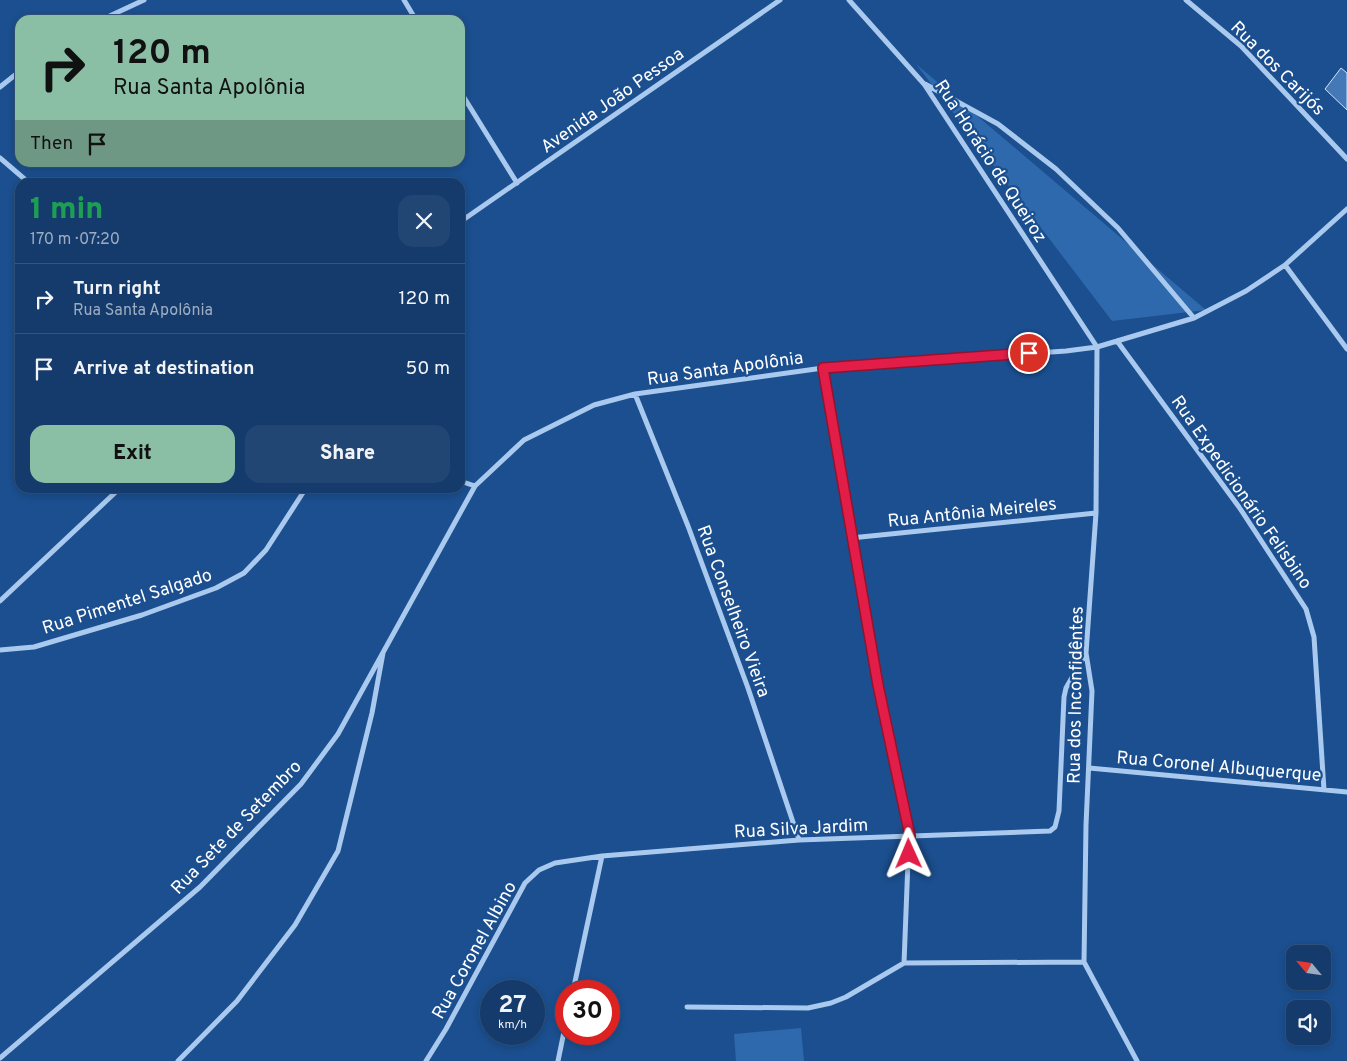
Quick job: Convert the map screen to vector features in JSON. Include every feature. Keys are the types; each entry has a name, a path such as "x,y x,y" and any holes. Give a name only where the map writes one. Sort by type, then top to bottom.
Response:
{"street":[{"path":"112,15 144,0"},
{"path":"404,0 413,15"},
{"name":"Avenida João Pessoa","path":"465,218 780,0"},
{"name":"Rua Horácio de Queiroz","path":"849,0 924,84 1097,347"},
{"name":"Rua dos Carijós","path":"1186,0 1241,46 1347,159"},
{"path":"0,86 15,74"},
{"path":"924,84 998,124 1056,169 1118,228 1194,318"},
{"path":"465,99 517,182"},
{"path":"0,158 23,178"},
{"name":"Rua Santa Apolônia","path":"475,486 524,440 594,405 635,394 823,368 1097,347 1194,318 1246,291 1286,264 1347,209"},
{"path":"1286,264 1347,349"},
{"name":"Rua Expedicionário Felisbino","path":"1117,341 1240,507 1306,609 1314,637 1324,790"},
{"name":"Rua dos Inconfidêntes","path":"1097,347 1096,513 1086,652 1092,691 1086,825 1084,962 1137,1061"},
{"path":"823,368 878,685 910,836 904,963"},
{"name":"Rua Conselheiro Vieira","path":"635,394 688,526 748,688 799,840"},
{"path":"465,482 475,486"},
{"name":"Rua Sete de Setembro","path":"0,1058 200,887 301,784 338,734 475,486"},
{"path":"0,601 115,493"},
{"name":"Rua Pimentel Salgado","path":"0,650 34,647 142,615 216,588 244,573 266,550 303,493"},
{"name":"Rua Antônia Meireles","path":"851,538 1096,513"},
{"path":"178,1061 237,1001 295,925 338,851 372,714 384,648"},
{"name":"Rua Silva Jardim","path":"555,863 602,856 799,840 1050,831 1055,827 1059,811 1064,697 1066,688 1086,652"},
{"name":"Rua Coronel Albuquerque","path":"1089,768 1347,792"},
{"path":"575,980 602,856"},
{"name":"Rua Coronel Albino","path":"426,1061 446,1030 525,883 539,870 555,863"},
{"path":"687,1008 808,1008 831,1003 846,997 904,963 1084,962"},
{"path":"558,1061 561,1045"}],"shaded area":[{"path":"916,64 1206,310 1112,321"},
{"path":"801,1028 804,1061 736,1061 734,1034"}],"building":[{"path":"1341,68 1347,73 1347,110 1325,89"}],"route":[{"path":"909,854 910,836 878,685 823,368 1029,353"}]}
